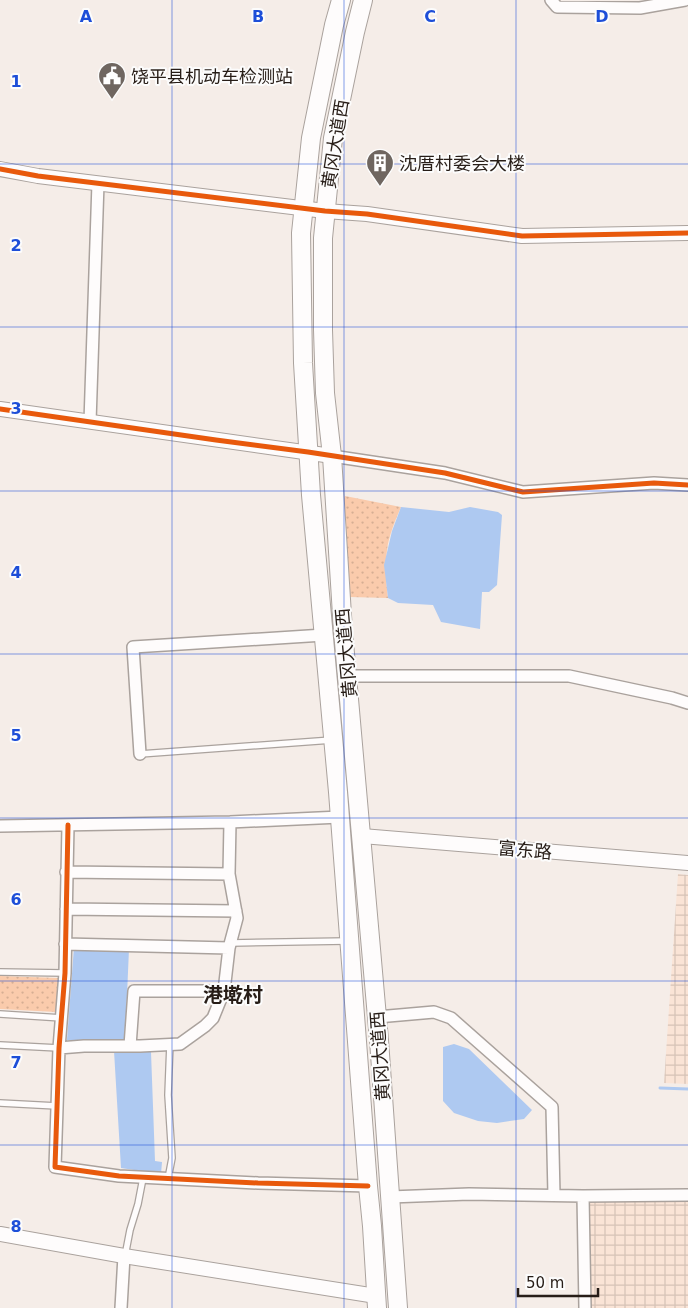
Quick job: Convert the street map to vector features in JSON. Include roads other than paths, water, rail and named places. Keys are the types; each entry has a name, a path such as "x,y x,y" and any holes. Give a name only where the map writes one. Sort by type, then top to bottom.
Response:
{"main road":[{"name":"黄冈大道西","path":"341,0 334,25 311,138 301,234 303,363 311,495 340,817 372,1226 376,1302"},
{"name":"黄冈大道西","path":"363,0 333,138 322,238 323,330 325,393 332,456 347,676 377,1017 398,1308"}],"street":[{"path":"551,0 558,7 640,8 686,0"},
{"path":"0,169 38,176 367,214 522,236 688,234"},
{"path":"90,422 98,183"},
{"path":"0,409 445,473 524,492 654,483 688,485"},
{"path":"140,754 133,647 324,635"},
{"path":"347,676 569,676 688,703"},
{"path":"0,826 230,822 340,817"},
{"path":"59,1048 180,1044 213,1018 224,991 230,945 237,918 229,874 230,822"},
{"path":"68,825 65,973 59,1048 55,1167 143,1178 368,1186"},
{"name":"富东路","path":"362,836 688,863"},
{"path":"66,872 229,874"},
{"path":"66,909 236,911"},
{"path":"65,944 230,945"},
{"path":"130,1046 134,991 224,991"},
{"path":"377,1017 434,1012 452,1018 552,1108 554,1195"},
{"path":"390,1197 469,1194 688,1195"},
{"path":"583,1196 585,1308"},
{"path":"0,1234 376,1302"},
{"path":"121,1308 124,1256"}],"lane":[{"path":"140,754 333,740"},
{"path":"230,945 349,941"},
{"path":"0,972 65,973"},
{"path":"0,1014 62,1018"},
{"path":"168,1179 172,1158 168,1095 170,1044"},
{"path":"0,1045 59,1048"},
{"path":"0,1103 57,1106"},
{"path":"124,1256 143,1178"}],"water":[{"path":"401,507 449,512 470,507 498,512 502,515 497,585 489,592 482,592 480,629 441,622 433,605 398,603 388,598 384,565 392,531"},
{"path":"74,947 129,949 125,1041 67,1040"},
{"path":"454,1044 469,1049 532,1110 524,1119 497,1123 478,1121 454,1113 443,1101 443,1047"},
{"path":"114,1051 151,1052 155,1161 162,1162 161,1174 121,1168"}],"waterway":[{"path":"660,1088 688,1089"}],"place":[{"name":"饶平县机动车检测站","path":"112,100"},
{"name":"沈厝村委会大楼","path":"380,187"}],"district":[{"name":"港墘村","path":"233,995"}]}
